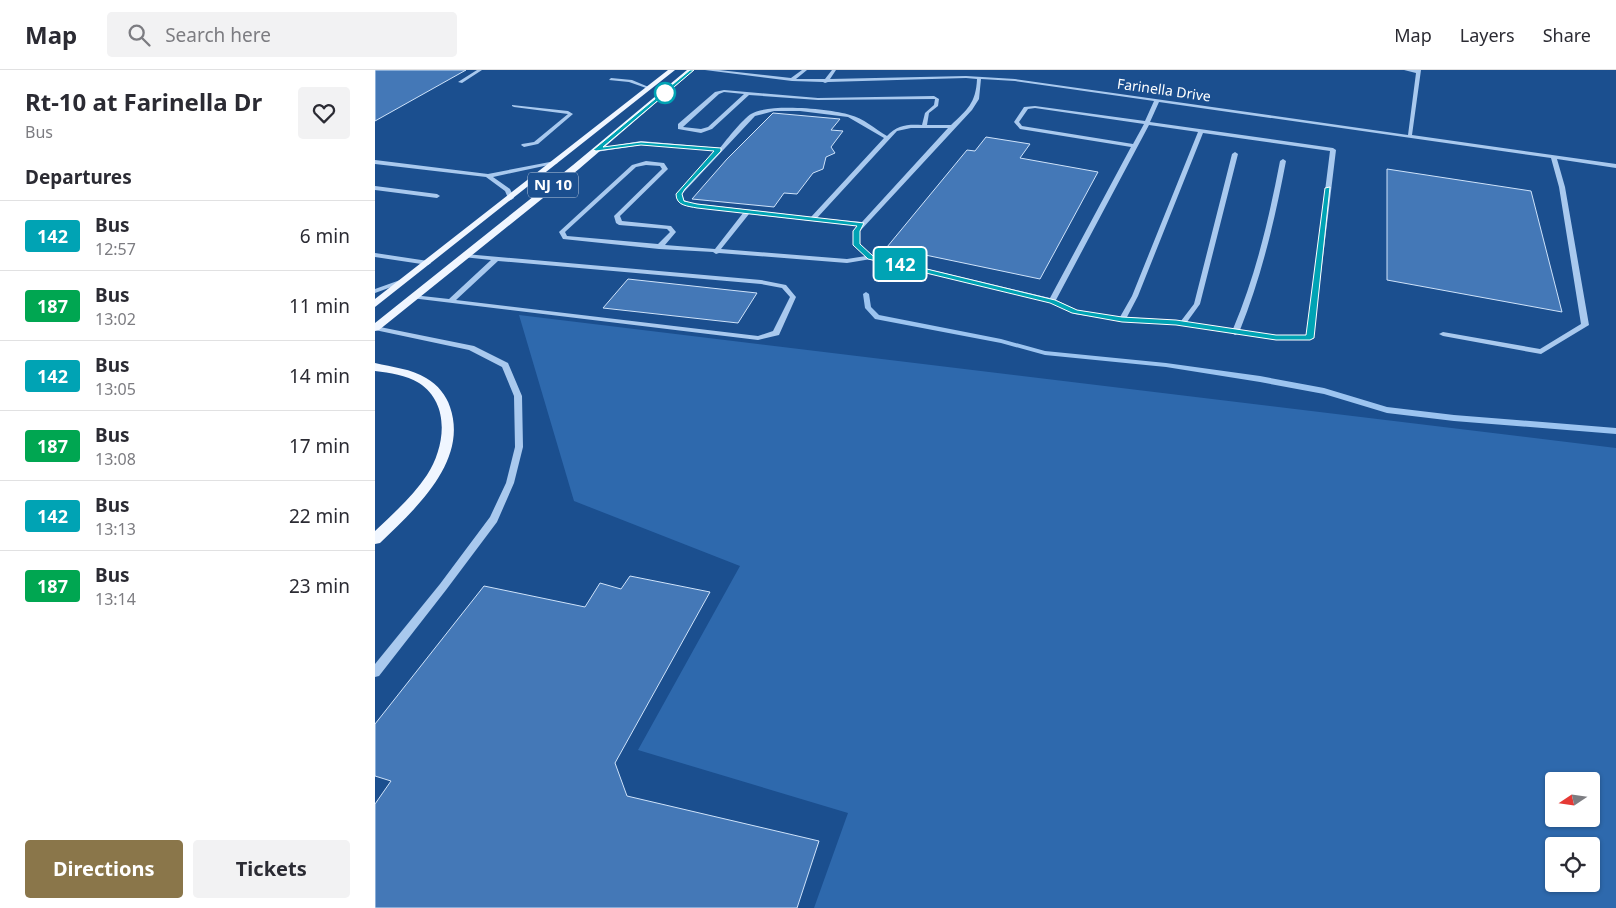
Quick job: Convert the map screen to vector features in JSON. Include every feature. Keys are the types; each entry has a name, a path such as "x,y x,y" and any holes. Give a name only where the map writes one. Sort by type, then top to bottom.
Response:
{"main road":[{"name":"NJ 10","path":"375,304 672,70"},
{"name":"NJ 10","path":"375,328 596,150 691,70"},
{"path":"375,367 405,373 424,382 440,396 447,412 449,432 443,455 431,478 411,504 375,539"}],"street":[{"path":"459,82 480,70"},
{"name":"Farinella Drive","path":"707,70 825,82 979,77 1015,80 1410,135 1616,166"},
{"path":"792,80 805,70"},
{"path":"825,82 834,70"},
{"path":"1406,70 1419,71 1410,135"},
{"path":"925,71 929,78"},
{"path":"871,257 856,245 857,231 861,224 952,127 969,112 977,100 979,77"},
{"path":"611,79 630,81 649,88"},
{"path":"748,93 710,128 701,131 680,128 680,124 717,93 724,91 812,98 935,97 937,99 936,105 927,113 924,126"},
{"path":"1053,301 1147,124 1157,100"},
{"path":"514,106 568,112 571,114 536,143 525,145"},
{"path":"659,247 673,232 669,227 619,223 617,216 665,169 662,164 646,163 633,166 561,232 565,238 659,247 716,252 836,260 871,257 1053,301 1075,312 1122,319 1182,324 1276,338 1310,338 1333,150 1035,107 1026,108 1016,122 1020,127 1134,146"},
{"path":"596,150 641,143 719,149 753,114 769,110 849,116 887,138"},
{"path":"812,219 887,138 899,128 924,126 952,127"},
{"path":"1122,319 1135,296 1201,132"},
{"path":"1182,324 1197,304 1235,154"},
{"path":"1443,334 1541,352 1585,325 1562,187 1553,156"},
{"path":"1235,333 1246,307 1270,223 1283,161"},
{"path":"375,162 488,176 556,163"},
{"path":"488,176 508,190 511,198"},
{"path":"375,188 437,196"},
{"path":"716,252 747,212 861,224"},
{"path":"375,255 428,263"},
{"path":"413,297 757,338 776,333 793,297 784,286 761,282 465,256"},
{"path":"451,302 497,258"},
{"path":"375,291 406,280"}],"lane":[{"path":"719,149 683,188 679,198 682,202 690,205 747,212"},
{"path":"375,328 471,348 505,365 518,396 519,447 510,484 494,519 375,672"}],"shaded area":[{"path":"519,315 1616,448 1616,908 814,908 848,813 638,750 740,566 574,501"}],"building":[{"path":"375,70 466,70 375,121"},
{"path":"773,113 840,119 831,130 843,131 831,147 835,153 826,157 823,169 813,173 797,194 784,193 774,207 692,199 727,159"},
{"path":"986,137 1030,144 1020,158 1098,172 1040,279 887,247 967,150 975,151"},
{"path":"1387,169 1531,191 1562,312 1387,280"},
{"path":"628,279 757,293 738,323 603,308"},
{"path":"630,576 710,592 615,763 627,796 819,841 797,908 375,908 375,804 391,781 375,776 375,724 484,586 585,607 600,583 621,589"}],"waterway":[{"path":"866,294 868,308 877,317 1001,341 1045,353 1166,365 1260,379 1324,391 1387,410 1454,418 1616,431"}],"bus line":[{"name":"142","path":"691,70 596,150 641,143 719,149 683,188 679,194 682,202 697,206 861,224 855,238 856,245 871,257 1053,301 1075,312 1122,319 1176,322 1235,333 1276,338 1310,338 1328,188"}]}
